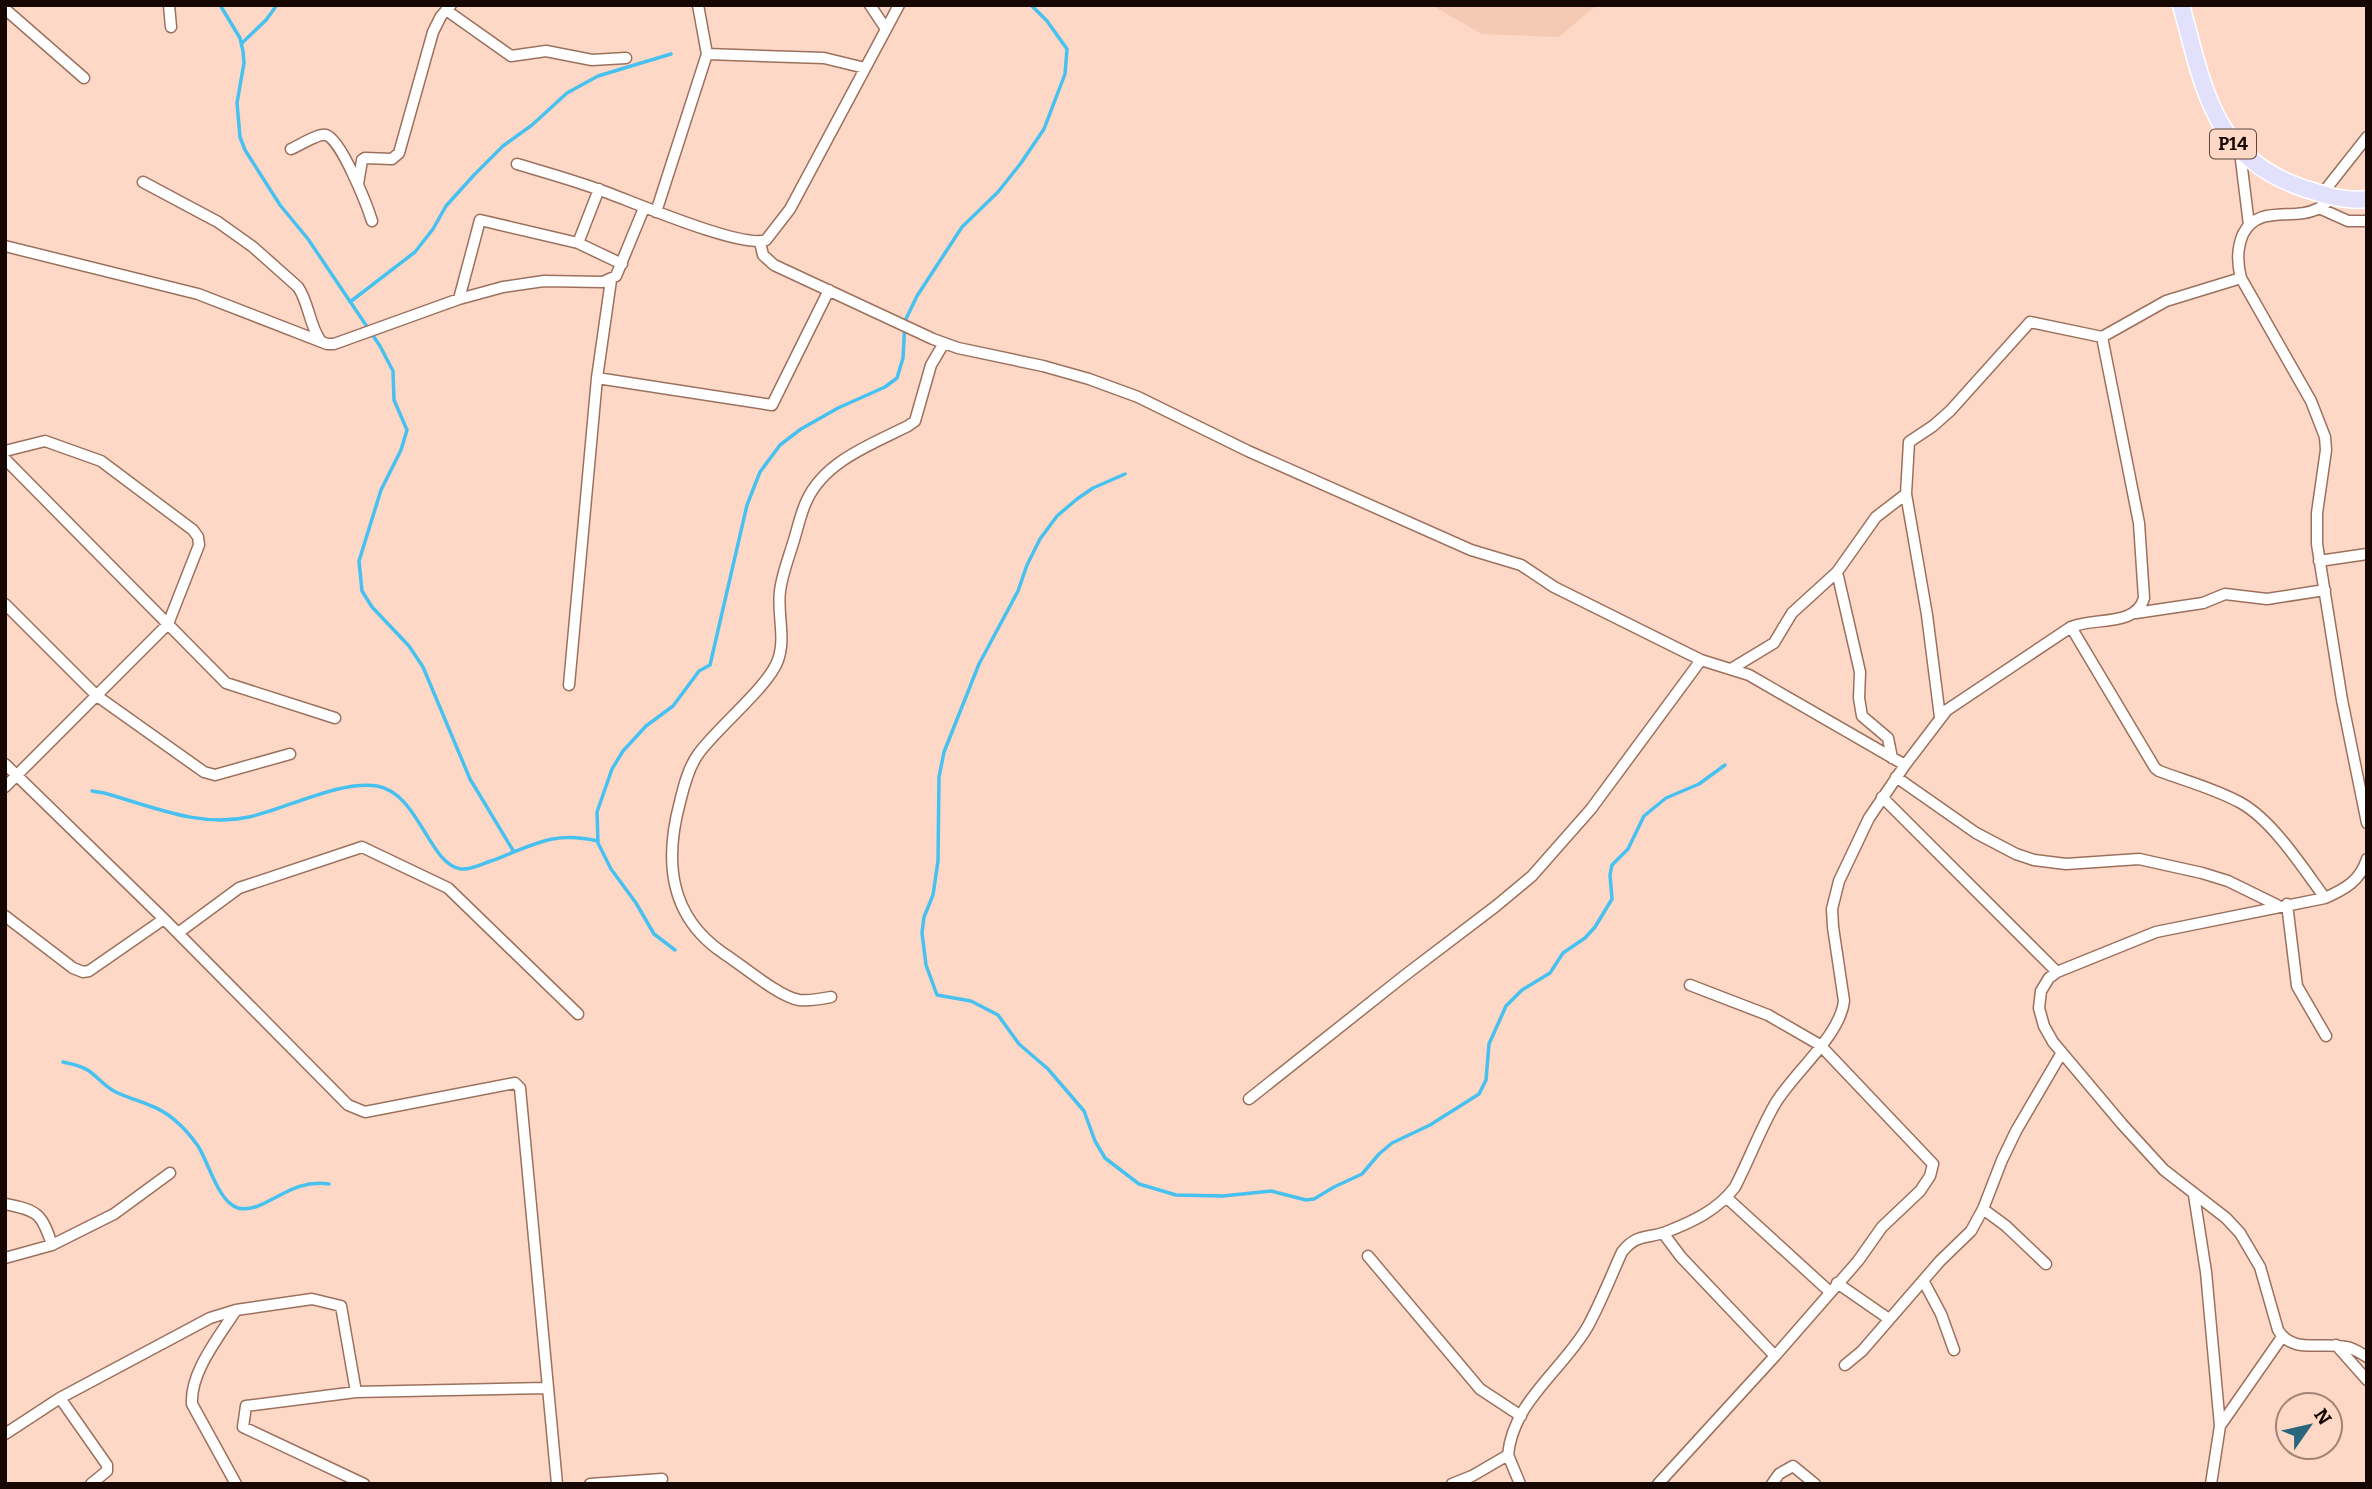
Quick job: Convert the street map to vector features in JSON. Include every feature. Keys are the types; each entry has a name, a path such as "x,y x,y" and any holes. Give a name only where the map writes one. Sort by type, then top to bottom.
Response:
{"main road":[{"name":"P14","path":"2181,5 2211,108 2240,152 2275,176 2324,200 2367,199"}],"street":[{"path":"169,5 171,27"},
{"path":"656,212 707,54 698,5"},
{"path":"870,5 886,29"},
{"path":"517,164 600,189 644,208 720,233 760,242 771,235 790,209 899,5"},
{"path":"358,184 362,160 392,159 399,153 433,32 448,8 511,56 557,51 592,60 626,58"},
{"path":"5,9 84,78"},
{"path":"707,54 824,58 865,68"},
{"path":"290,149 321,135 329,136 358,184 372,221"},
{"path":"2367,137 2324,200 2309,212 2269,215 2257,219 2242,236 2238,251 2241,278 2311,401 2325,438 2326,457 2317,513 2319,561 2342,700 2367,822"},
{"path":"2240,152 2249,225"},
{"path":"143,182 218,222 253,247 298,287 303,293 315,333 320,340"},
{"path":"578,243 600,189"},
{"path":"2324,200 2348,221 2367,221"},
{"path":"5,246 198,294 327,344 334,344 459,299 522,283 611,280 622,264 644,208"},
{"path":"459,299 480,220 578,243 622,264"},
{"path":"760,242 763,255 774,265 944,343 1043,366 1138,397 1248,451 1471,550 1521,565 1554,587 1701,660 1731,668 1764,683 1905,765"},
{"path":"1940,717 1927,615 1906,494 1909,442 1950,411 2026,325 2035,322 2102,337 2166,301 2241,278"},
{"path":"569,685 597,378 611,280"},
{"path":"597,378 772,405 830,290"},
{"path":"1452,1484 1486,1469 1508,1455 1521,1416 1547,1376 1587,1327 1622,1251 1630,1242 1663,1233 1711,1211 1727,1198 1735,1187 1777,1101 1837,1025 1844,1001 1833,927 1835,894 1869,818 1940,717 1955,704 2070,627 2080,623 2129,617 2142,606 2144,598 2139,523 2102,337"},
{"path":"831,997 798,1000 783,995 717,948 693,926 685,915 671,868 675,820 685,782 696,756 714,733 761,685 778,662 781,649 780,592 807,500 818,482 854,452 915,421 931,365 944,343"},
{"path":"5,451 39,441 51,441 101,461 194,530 199,545 169,624 5,787"},
{"path":"5,459 226,683 335,718"},
{"path":"1731,668 1769,647 1792,613 1837,572 1876,517 1906,494"},
{"path":"2319,561 2367,554"},
{"path":"1837,572 1860,672 1858,698 1862,716 1888,738 1892,758"},
{"path":"2136,612 2203,603 2225,594 2267,599 2325,590"},
{"path":"5,604 97,696 209,774 215,775 290,754"},
{"path":"2070,627 2155,768 2225,795 2257,814 2293,854 2325,898"},
{"path":"1248,1099 1532,876 1591,809 1701,660"},
{"path":"5,764 348,1105 365,1112 515,1083 518,1085 557,1484"},
{"path":"1896,777 1976,833 2016,854 2034,860 2066,864 2139,859 2228,881 2282,905"},
{"path":"1882,797 2057,972"},
{"path":"177,933 239,888 362,847 448,888 578,1014"},
{"path":"2367,859 2357,879 2347,888 2325,898 2156,932 2057,972 2049,978 2041,991 2039,1008 2044,1026 2061,1054 2164,1170 2226,1218 2252,1251 2260,1267 2282,1337 2298,1346 2336,1345 2355,1349 2367,1357"},
{"path":"2282,905 2297,986 2326,1037"},
{"path":"5,916 73,968 83,972 89,971 163,919"},
{"path":"1658,1484 1858,1261 1882,1227 1920,1191 1930,1177 1933,1164 1820,1045 1757,1010 1690,985"},
{"path":"1845,1365 1862,1351 1940,1261 1971,1231 1983,1209 2015,1131 2061,1054"},
{"path":"5,1258 52,1245 114,1214 170,1173"},
{"path":"2194,1195 2206,1272 2220,1426 2211,1484"},
{"path":"1727,1198 1833,1288 1889,1319"},
{"path":"5,1203 27,1208 40,1216 52,1245"},
{"path":"1983,1209 2006,1226 2046,1264"},
{"path":"1663,1233 1681,1256 1775,1356"},
{"path":"1368,1256 1480,1389 1521,1416"},
{"path":"1924,1282 1941,1314 1954,1350"},
{"path":"5,1434 60,1398 210,1318 236,1310 312,1300 341,1306 356,1392"},
{"path":"236,1310 198,1373 191,1393 192,1404 236,1484"},
{"path":"2220,1426 2282,1337"},
{"path":"2336,1345 2367,1380"},
{"path":"364,1484 243,1427 246,1406 356,1392 548,1388"},
{"path":"60,1398 107,1465 107,1471 91,1484"},
{"path":"1508,1455 1520,1484"},
{"path":"1772,1484 1779,1474 1793,1466 1815,1484"},
{"path":"590,1484 662,1479"}],"shaded area":[{"path":"1431,5 1597,5 1559,37 1482,34"}],"waterway":[{"path":"220,5 240,38 243,51 244,63 237,103 240,137 245,150 280,205 308,239 380,346 393,371 394,400 407,430 401,450 381,490 359,561 362,591 372,607 409,646 423,667 470,779 514,852"},
{"path":"242,43 277,5"},
{"path":"675,950 654,934 611,869 598,843 597,812 612,769 623,751 646,726 673,706 699,671 710,665 747,505 760,472 780,445 801,429 838,408 885,387 897,378 903,358 905,321 917,296 962,227 998,192 1044,129 1065,74 1067,49 1047,21 1031,5"},
{"path":"350,302 415,252 446,206 474,175 503,146 532,125 567,93 598,76 671,54"},
{"path":"1125,474 1093,488 1057,516 1040,539 1018,591 979,664 944,752 939,777 938,861 933,895 924,917 922,933 926,965 937,995 971,1001 998,1015 1019,1044 1048,1069 1084,1111 1095,1141 1105,1158 1139,1184 1176,1195 1223,1196 1271,1191 1306,1200 1314,1199 1362,1174 1392,1143 1430,1125 1479,1094 1486,1080 1489,1044 1506,1006 1522,990 1550,973 1563,953 1585,938 1595,927 1612,899 1612,865 1628,849 1644,816 1666,798 1699,784 1725,765"},
{"path":"92,791 194,818 230,820 264,813 347,787 377,786 391,791 403,801 440,855 450,865 461,869 469,869 543,841 568,837 598,841"},
{"path":"63,1062 86,1069 110,1089 156,1108 176,1122 198,1146 219,1190 238,1208 258,1206 302,1186 329,1184"}]}
